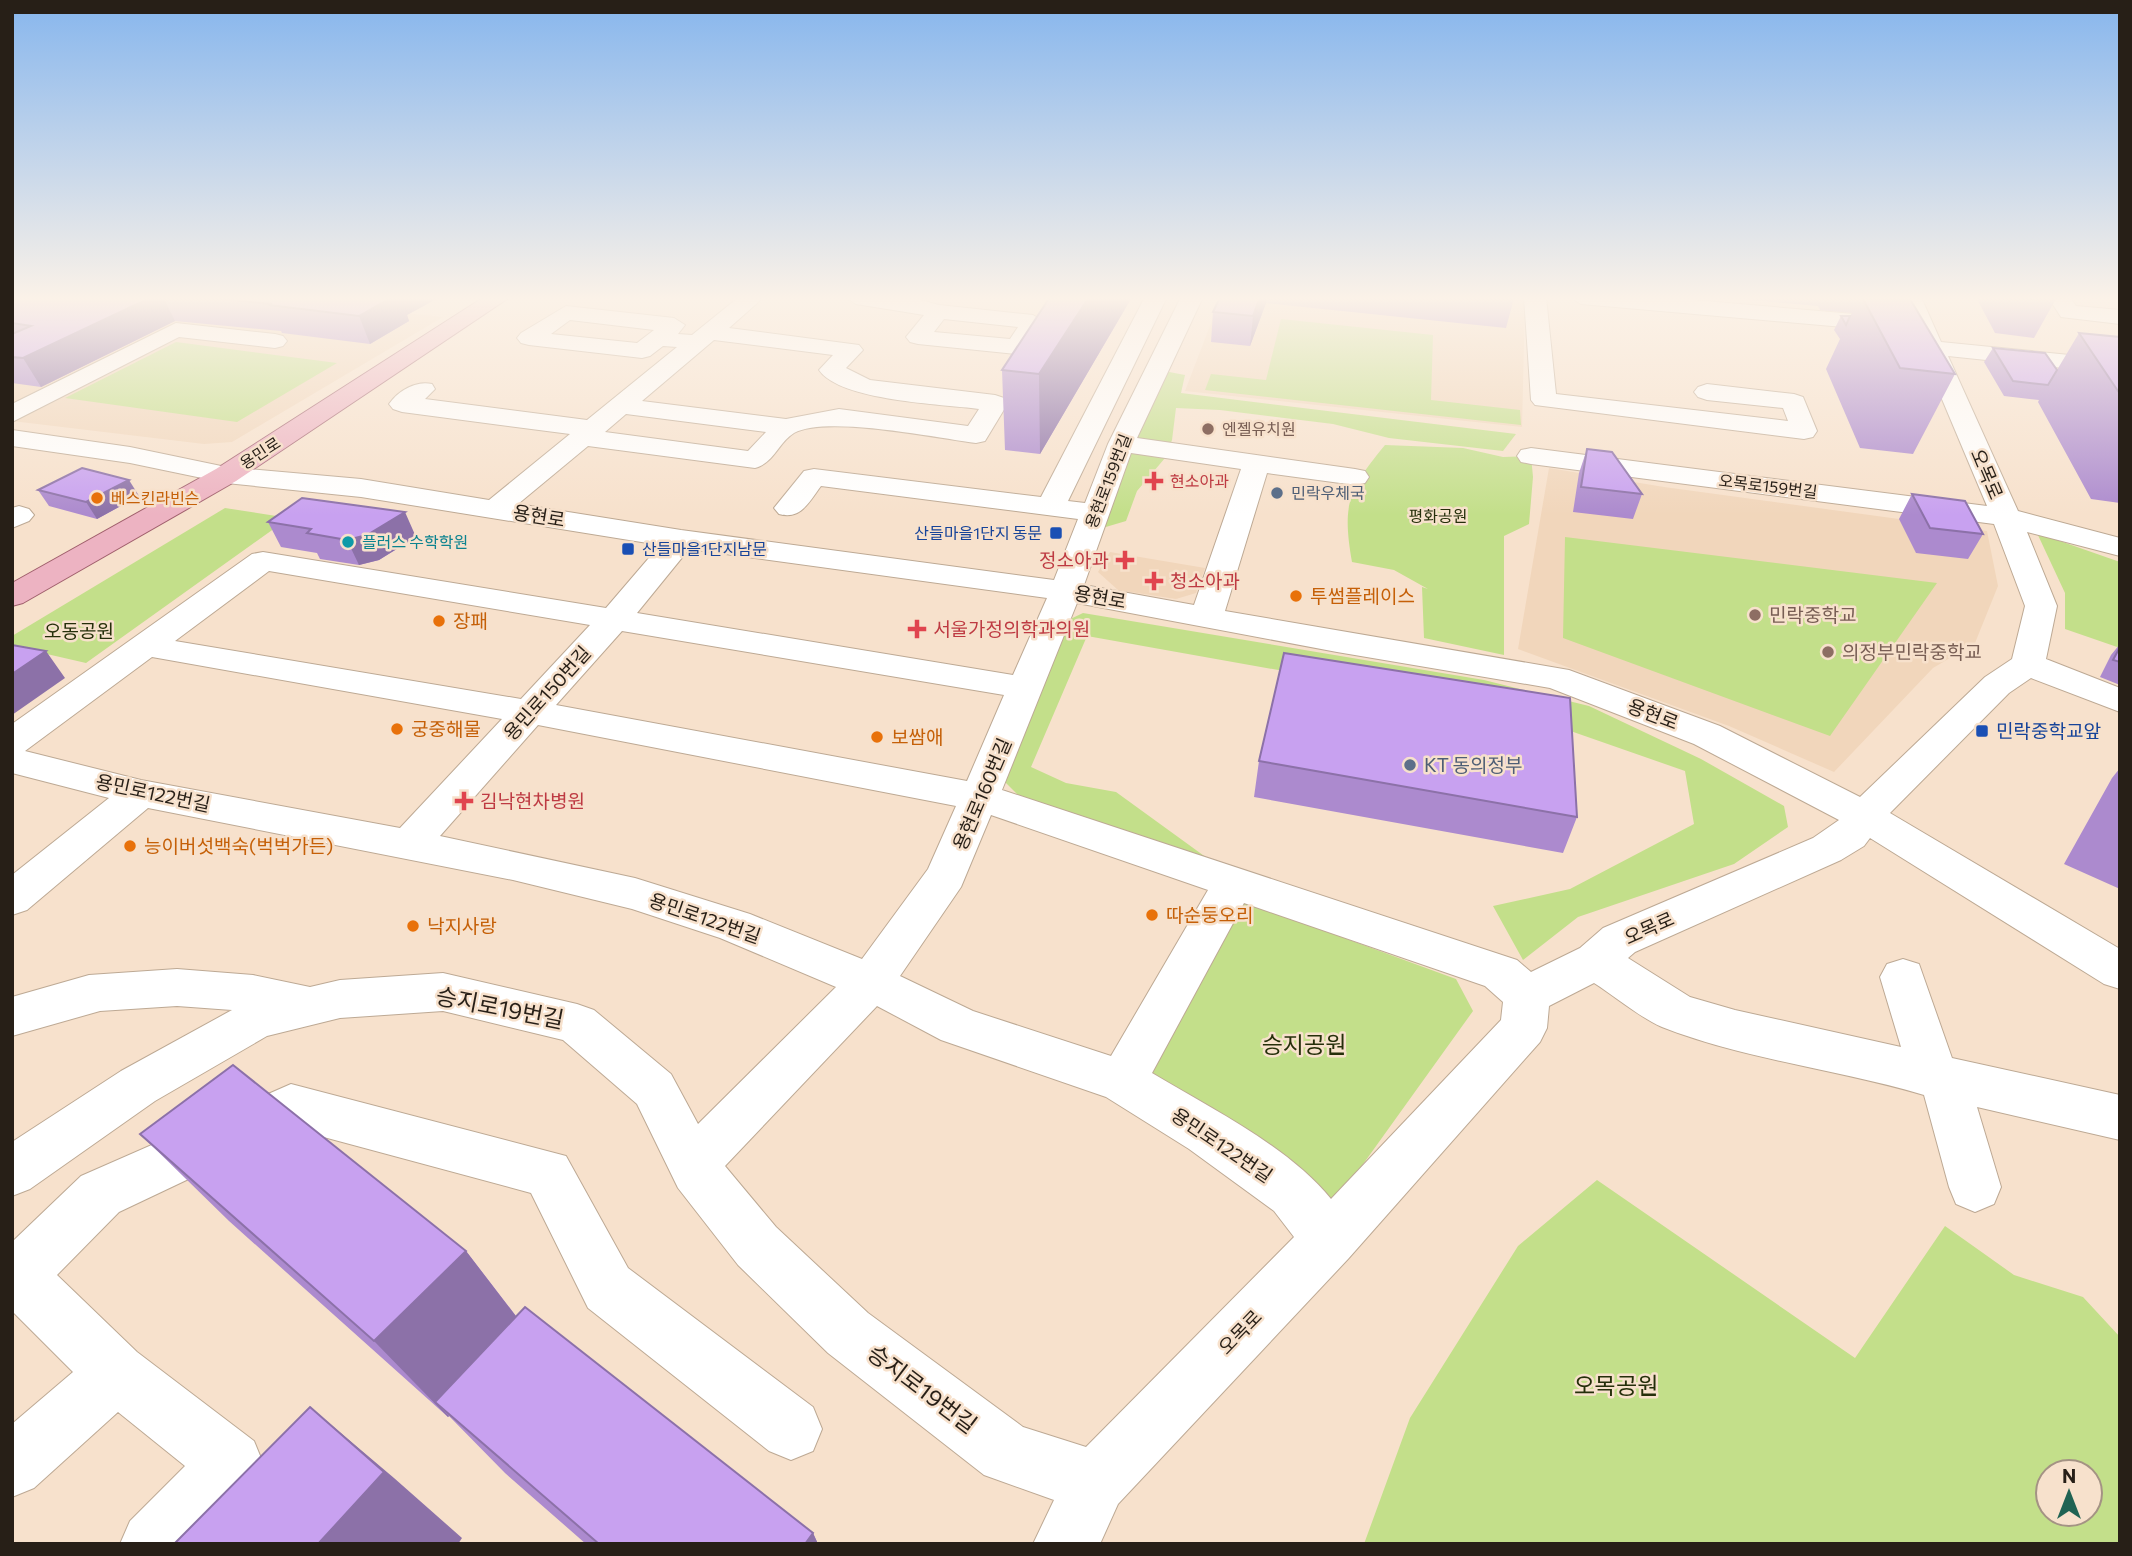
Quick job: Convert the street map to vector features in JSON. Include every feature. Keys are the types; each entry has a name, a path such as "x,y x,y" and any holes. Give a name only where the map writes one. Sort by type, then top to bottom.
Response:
{"main road":[{"name":"용민로","path":"12,596 226,475 388,370"}],"street":[{"path":"12,414 99,370"},
{"path":"495,509 665,370"},
{"path":"621,406 786,426 839,417 976,435 995,403 864,387 831,370"},
{"path":"1050,507 1119,370"},
{"name":"용현로159번길","path":"1066,592 1121,444 1154,370"},
{"path":"1541,370 1549,439 1839,474"},
{"name":"오목로","path":"1066,1544 1096,1482 1329,1240 1523,1028 1527,996 1596,961 1619,940 1827,849 1850,836 1864,816 1997,685 2028,664 2041,606 1944,370"},
{"path":"839,417 864,387"},
{"path":"424,389 402,404 588,433 633,444 755,460 786,426"},
{"path":"1544,400 1804,431 1794,402 1707,392"},
{"path":"633,444 667,412"},
{"name":"용현로","path":"12,438 130,455 226,475 361,488 681,539 1066,592 1337,642 1557,678 1707,735 1864,816 2120,971"},
{"path":"1121,444 1355,477"},
{"name":"오목로159번길","path":"1531,456 2006,517 2120,547"},
{"path":"1207,616 1256,465"},
{"path":"789,508 814,477 1096,513"},
{"name":"용민로150번길","path":"410,844 616,617 681,539"},
{"path":"12,742 263,561 616,617 1027,688"},
{"name":"용현로160번길","path":"693,1164 871,982 946,876 1066,592"},
{"path":"146,646 530,712 980,797 1501,973 1527,996"},
{"path":"2028,664 2120,701"},
{"name":"용민로122번길","path":"12,760 141,793 410,844 635,894 735,926 871,982 958,1026 1122,1081 1207,1133 1293,1193 1329,1240"},
{"path":"12,899 141,793"},
{"path":"1122,1081 1234,883"},
{"path":"1596,961 1676,1012 1735,1030 2120,1118"},
{"path":"1903,977 1975,1187"},
{"path":"12,1017 99,992 188,988 258,993 312,1006"},
{"name":"승지로19번길","path":"12,1172 138,1086 255,1020 340,999 443,992 577,1024 653,1089 693,1164 757,1246 848,1333 1006,1453 1096,1482"},
{"path":"153,1544 232,1464 116,1373 15,1278 100,1194 291,1105 548,1173 608,1288 790,1429"},
{"path":"12,1466 116,1373"}],"shaded area":[{"path":"12,370 354,370 232,442 204,444 12,421"},
{"path":"1193,370 1523,370 1522,427 1185,391"},
{"name":"민락중학교","path":"1549,468 1664,487 1987,531 1998,586 1975,643 1933,668 1834,772 1729,726 1518,649"},
{"name":"청소아과","path":"1110,552 1205,568 1196,593 1176,599 1118,590 1098,572"}],"green space":[{"path":"121,370 326,370 237,422 65,398"},
{"path":"1269,370 1432,370 1431,400 1520,410 1521,425 1205,390 1211,374 1266,380"},
{"path":"1164,371 1185,375 1181,393 1516,434 1503,451 1389,438 1333,424 1220,410 1176,408 1172,440 1165,458 1137,491 1126,521 1099,529"},
{"name":"평화공원","path":"1385,445 1463,448 1503,457 1531,456 1533,477 1529,524 1504,536 1504,655 1424,638 1422,587 1428,589 1394,570 1352,562 1348,526 1351,499 1363,474"},
{"name":"오동공원","path":"225,508 289,518 86,663 12,646 12,636"},
{"path":"2037,533 2120,562 2120,648 2065,629 2065,593"},
{"path":"1565,537 1937,583 1830,736 1563,638"},
{"path":"1083,613 1484,680 1589,706 1701,759 1784,806 1788,827 1734,864 1578,917 1523,960 1493,906 1570,889 1694,824 1685,771 1519,713 1087,636 1031,767 1066,783 1116,792 1207,858 1023,800 997,774 1062,623"},
{"name":"승지공원","path":"1241,900 1456,979 1473,1011 1333,1206 1149,1077"},
{"name":"오목공원","path":"1597,1180 1855,1358 1945,1226 2014,1275 2083,1297 2120,1337 2120,1544 1364,1544 1410,1418 1518,1246"}],"building":[{"path":"1002,370 1042,370 1039,374"},
{"path":"1915,370 1952,370 1955,374"},
{"path":"2006,370 2057,370 2048,385 2013,381"},
{"path":"2104,370 2120,370 2120,394"},
{"path":"1587,449 1612,452 1642,494 1581,487"},
{"path":"82,468 129,480 86,502 38,490"},
{"path":"1912,494 1965,501 1983,534 1930,528"},
{"path":"302,498 405,512 367,535 347,540 307,533 311,529 268,522"},
{"path":"12,645 46,651 12,674"},
{"path":"2120,647 2120,662 2113,660"},
{"name":"KT 동의정부","path":"1284,653 1570,698 1577,817 1259,761"},
{"path":"233,1065 466,1251 374,1341 140,1134"},
{"path":"525,1307 813,1533 805,1544 599,1544 435,1402"},
{"path":"310,1407 384,1472 318,1544 174,1544"}],"place":[{"name":"엔젤유치원","path":"1208,429"},
{"name":"현소아과","path":"1154,481"},
{"name":"민락우체국","path":"1277,493"},
{"name":"베스킨라빈슨","path":"97,498"},
{"name":"산들마을1단지 동문","path":"1056,533"},
{"name":"플러스 수학학원","path":"348,542"},
{"name":"산들마을1단지남문","path":"628,549"},
{"name":"정소아과","path":"1125,560"},
{"name":"청소아과","path":"1154,581"},
{"name":"투썸플레이스","path":"1296,596"},
{"name":"민락중학교","path":"1755,615"},
{"name":"장패","path":"439,621"},
{"name":"서울가정의학과의원","path":"917,629"},
{"name":"의정부민락중학교","path":"1828,652"},
{"name":"궁중해물","path":"397,729"},
{"name":"민락중학교앞","path":"1982,731"},
{"name":"보쌈애","path":"877,737"},
{"name":"KT 동의정부","path":"1410,765"},
{"name":"김낙현차병원","path":"464,801"},
{"name":"능이버섯백숙(벅벅가든)","path":"130,846"},
{"name":"따순둥오리","path":"1152,915"},
{"name":"낙지사랑","path":"413,926"}]}
